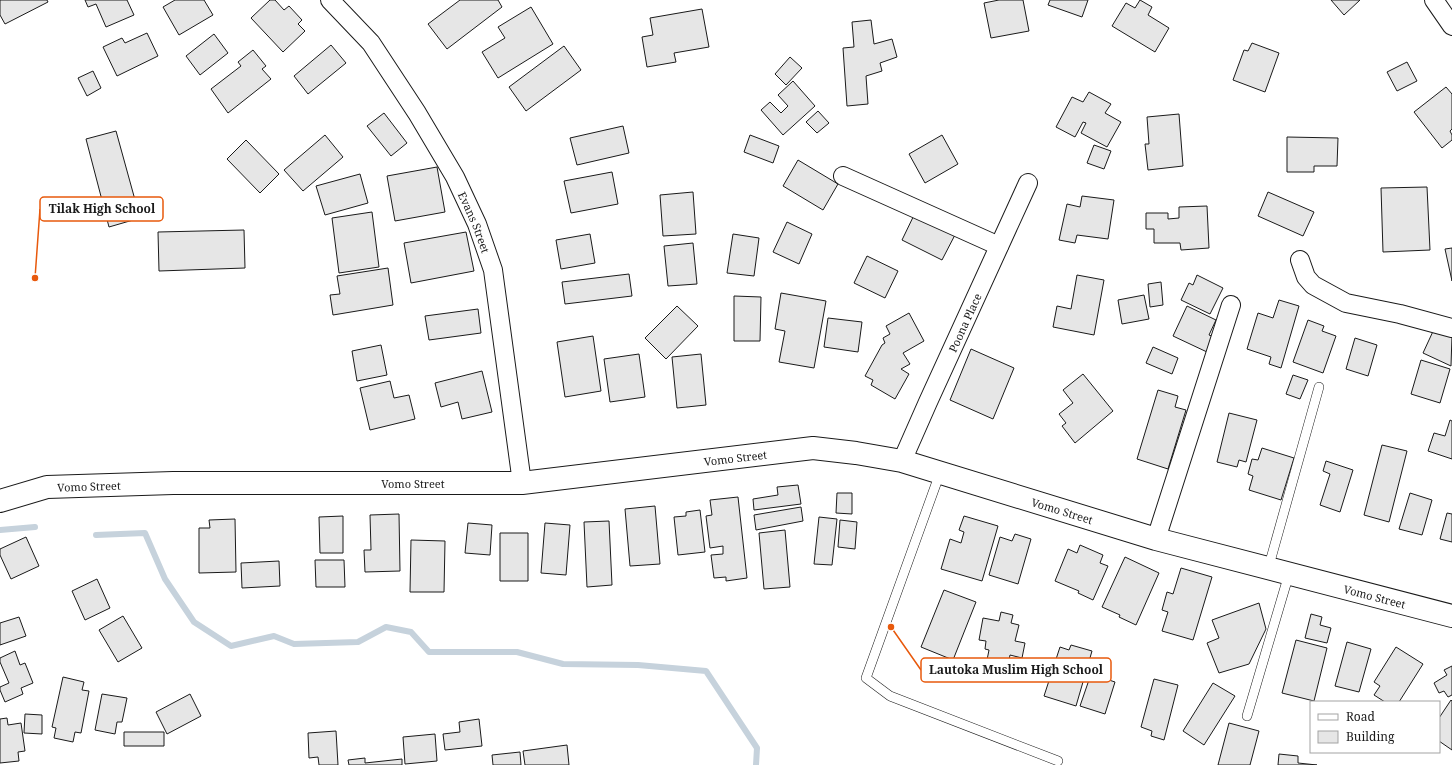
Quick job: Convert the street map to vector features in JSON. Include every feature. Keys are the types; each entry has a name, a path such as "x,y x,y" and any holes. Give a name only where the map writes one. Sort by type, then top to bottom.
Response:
{"main road":[{"name":"Vomo Street","path":"0,501 47,487 173,484 522,483 813,448 856,453 902,461 1156,539 1452,616"}],"street":[{"name":"Evans Street","path":"330,0 371,43 409,100 455,177 477,224 494,270 522,483"},
{"path":"1434,0 1452,26"},
{"path":"843,176 999,246"},
{"name":"Poona Place","path":"902,461 1028,184"},
{"path":"1300,260 1306,277 1313,285 1346,304 1400,314 1452,328"},
{"path":"1156,539 1231,305"}],"lane":[{"path":"1268,568 1318,387"},
{"path":"940,473 866,678 890,696 1058,761"},
{"path":"1247,716 1289,574"}],"building":[{"path":"0,0 47,0 48,2 5,24 0,15"},
{"path":"85,0 127,0 134,15 106,27 96,4 88,7"},
{"path":"175,0 204,0 213,15 179,35 163,7"},
{"path":"270,0 275,0 284,10 289,6 302,20 298,24 305,31 283,52 251,18"},
{"path":"460,0 498,0 502,7 447,49 428,24"},
{"path":"999,0 1023,0 1029,31 991,38 984,3"},
{"path":"1050,0 1088,0 1082,17 1048,5"},
{"path":"1140,0 1152,7 1148,15 1169,28 1155,52 1112,26 1126,3 1135,8"},
{"path":"1331,0 1360,0 1344,15"},
{"path":"531,7 553,44 498,78 482,52 505,38 498,27"},
{"path":"702,9 709,47 674,53 676,62 647,67 642,37 653,35 650,18"},
{"path":"871,20 874,44 892,39 897,57 880,63 882,71 866,76 868,104 847,106 843,48 854,47 852,22"},
{"path":"147,33 158,56 117,76 103,47 122,38 125,43"},
{"path":"214,34 228,53 200,75 186,56"},
{"path":"1252,43 1279,53 1265,92 1233,80 1244,50 1248,51"},
{"path":"331,45 346,63 308,94 294,76"},
{"path":"564,46 581,70 526,111 509,87"},
{"path":"253,50 266,66 262,69 271,79 228,113 211,89 241,66 238,62"},
{"path":"790,57 802,68 786,85 775,74"},
{"path":"1407,62 1417,81 1397,91 1387,72"},
{"path":"93,71 101,88 87,96 78,78"},
{"path":"793,81 815,106 783,135 761,110 770,102 781,113 788,106 778,95"},
{"path":"1446,87 1452,94 1452,129 1450,131 1452,140 1442,148 1414,112"},
{"path":"1089,92 1111,104 1105,113 1121,122 1107,147 1081,133 1086,123 1083,122 1075,137 1056,127 1072,97 1083,102"},
{"path":"818,111 829,123 817,133 806,122"},
{"path":"384,113 407,143 391,156 367,126"},
{"path":"1179,114 1183,166 1148,170 1145,144 1149,144 1147,117"},
{"path":"623,126 629,153 577,165 570,138"},
{"path":"116,131 140,218 109,227 86,139"},
{"path":"325,135 343,157 303,191 284,170"},
{"path":"750,135 779,146 773,163 744,152"},
{"path":"942,135 958,164 925,183 909,154"},
{"path":"1287,137 1338,138 1337,166 1314,166 1314,172 1287,172"},
{"path":"246,140 279,174 260,193 227,159"},
{"path":"1094,145 1111,151 1104,169 1087,163"},
{"path":"798,160 838,184 823,210 783,186"},
{"path":"437,167 445,212 395,221 387,176"},
{"path":"612,172 618,204 571,213 564,181"},
{"path":"360,174 368,203 325,215 316,186"},
{"path":"1427,187 1430,250 1383,252 1381,188"},
{"path":"693,192 696,234 663,236 660,195"},
{"path":"1268,192 1314,212 1303,236 1258,216"},
{"path":"1082,196 1114,200 1108,239 1077,235 1075,243 1059,240 1067,204 1080,207"},
{"path":"1207,206 1209,248 1181,250 1180,243 1154,243 1154,229 1146,229 1146,213 1168,213 1168,219 1179,218 1179,207"},
{"path":"916,211 957,231 942,260 902,240"},
{"path":"372,212 379,267 339,273 332,218"},
{"path":"787,222 812,234 799,264 773,252"},
{"path":"244,230 245,268 159,271 158,232"},
{"path":"466,232 474,271 411,283 404,243"},
{"path":"590,234 595,263 561,269 556,240"},
{"path":"733,234 759,238 754,276 727,273"},
{"path":"693,243 697,284 668,286 664,246"},
{"path":"1452,248 1452,281 1445,249"},
{"path":"867,256 898,271 885,298 854,283"},
{"path":"388,268 393,305 333,315 330,295 340,294 337,276"},
{"path":"629,274 632,296 565,304 562,282"},
{"path":"1077,275 1104,280 1094,335 1053,327 1057,306 1071,309"},
{"path":"1197,275 1223,288 1210,314 1181,300 1189,283 1193,285"},
{"path":"1161,282 1163,305 1150,307 1148,284"},
{"path":"781,293 826,301 814,368 779,362 785,331 775,329"},
{"path":"1144,295 1149,319 1122,324 1118,300"},
{"path":"734,296 761,297 760,341 734,341"},
{"path":"1279,300 1299,306 1281,368 1269,364 1271,357 1247,349 1258,313 1273,318"},
{"path":"677,306 698,326 666,359 645,338"},
{"path":"1187,306 1216,320 1209,335 1214,337 1207,352 1173,336"},
{"path":"478,309 481,333 429,340 425,316"},
{"path":"909,313 924,341 903,353 910,364 901,369 909,374 895,399 871,385 873,380 865,376 882,345 885,343 883,338 890,334 886,326"},
{"path":"828,318 862,322 858,352 824,347"},
{"path":"1308,320 1324,326 1322,331 1336,336 1323,373 1293,362"},
{"path":"1435,327 1452,335 1451,366 1423,353"},
{"path":"593,336 601,391 565,397 557,342"},
{"path":"1355,338 1377,345 1368,376 1346,369"},
{"path":"381,345 387,375 357,381 352,351"},
{"path":"1153,347 1178,358 1172,374 1146,363"},
{"path":"971,349 1014,368 993,419 950,400"},
{"path":"639,354 645,397 610,402 604,359"},
{"path":"701,354 706,405 677,408 672,357"},
{"path":"1421,360 1450,369 1440,403 1411,394"},
{"path":"482,371 492,412 462,419 458,402 441,407 435,383"},
{"path":"1083,374 1113,411 1075,443 1062,426 1066,423 1059,414 1073,403 1063,390"},
{"path":"1293,375 1308,380 1300,399 1286,394"},
{"path":"390,381 394,398 409,395 415,419 370,430 360,388"},
{"path":"1158,390 1178,396 1175,407 1186,410 1168,469 1137,459"},
{"path":"1229,413 1257,420 1246,462 1239,460 1237,467 1217,462"},
{"path":"1450,420 1452,421 1452,459 1428,451 1434,433 1445,436"},
{"path":"1382,445 1407,451 1389,522 1364,515"},
{"path":"1262,448 1294,458 1281,500 1249,490 1253,476 1248,474 1252,459 1258,460"},
{"path":"1326,461 1353,470 1340,512 1320,505 1330,474 1323,471"},
{"path":"798,485 801,504 754,510 753,499 778,495 777,487"},
{"path":"837,493 852,493 852,514 836,513"},
{"path":"1410,493 1432,500 1422,535 1399,529"},
{"path":"738,497 747,578 726,581 726,577 714,578 711,555 723,554 723,546 710,548 706,516 712,515 710,500"},
{"path":"655,506 660,564 630,566 625,509"},
{"path":"801,507 803,521 756,530 754,515"},
{"path":"700,510 705,552 678,555 674,517 686,516 686,512"},
{"path":"1447,513 1452,514 1452,542 1440,539"},
{"path":"399,514 400,571 365,572 364,550 371,550 370,515"},
{"path":"343,516 343,553 320,553 319,517"},
{"path":"964,516 998,526 982,581 941,569 950,539 961,543 964,532 959,530"},
{"path":"819,517 837,519 832,565 814,564"},
{"path":"235,519 236,572 199,573 199,528 210,528 209,520"},
{"path":"840,520 857,522 855,549 838,547"},
{"path":"609,521 612,585 587,587 584,522"},
{"path":"468,523 492,525 490,555 465,553"},
{"path":"545,523 570,525 566,575 541,573"},
{"path":"785,530 790,587 764,589 759,533"},
{"path":"500,533 528,533 528,581 500,581"},
{"path":"1015,534 1031,539 1018,584 989,575 1000,537 1012,541"},
{"path":"26,537 39,566 11,579 0,555 0,549"},
{"path":"411,540 445,541 444,592 410,592"},
{"path":"1080,545 1103,555 1100,563 1108,566 1093,600 1078,593 1079,591 1055,581 1068,549 1077,553"},
{"path":"1125,557 1159,573 1136,625 1119,617 1120,615 1102,607"},
{"path":"315,560 344,560 345,587 316,587"},
{"path":"279,561 280,586 242,588 241,563"},
{"path":"1181,568 1212,577 1193,640 1162,631 1168,612 1162,610 1167,592 1173,594"},
{"path":"97,579 110,608 85,620 72,591"},
{"path":"944,590 976,602 953,660 921,647"},
{"path":"1259,603 1266,629 1249,664 1219,673 1207,643 1219,638 1212,620"},
{"path":"1001,612 1013,615 1011,623 1019,625 1015,641 1025,643 1022,658 1010,655 1008,665 987,660 989,650 985,649 986,641 979,640 983,618 999,621"},
{"path":"1311,614 1322,617 1320,625 1331,628 1327,643 1305,638"},
{"path":"123,616 142,648 118,662 99,630"},
{"path":"19,617 26,636 0,645 0,623"},
{"path":"1296,640 1327,648 1314,701 1282,693"},
{"path":"1347,642 1371,649 1359,692 1335,686"},
{"path":"1071,645 1092,651 1076,706 1044,696 1060,647 1069,650"},
{"path":"1396,647 1423,664 1400,701 1383,701 1374,695 1380,686 1374,682"},
{"path":"15,651 20,665 25,663 33,683 21,688 23,694 5,702 0,687 9,683 0,662 0,658"},
{"path":"1452,666 1452,695 1448,697 1444,691 1439,693 1434,683 1447,675 1444,670"},
{"path":"1091,674 1115,682 1105,714 1080,706"},
{"path":"63,677 84,682 82,690 89,691 81,733 75,732 73,742 54,738 56,728 52,727"},
{"path":"1154,679 1178,685 1164,740 1151,736 1152,731 1141,727"},
{"path":"1213,683 1235,696 1204,745 1183,731"},
{"path":"102,694 127,698 122,722 117,722 115,734 95,730"},
{"path":"190,694 201,716 167,734 156,712"},
{"path":"1451,700 1452,750 1440,742 1440,716"},
{"path":"25,714 42,715 42,734 24,733"},
{"path":"7,718 8,725 21,723 25,751 18,752 19,761 0,763 0,719"},
{"path":"479,719 482,746 445,750 443,734 460,732 459,722"},
{"path":"1229,723 1259,731 1250,765 1218,765"},
{"path":"336,731 338,765 319,765 318,757 309,758 308,733"},
{"path":"124,732 164,732 164,746 124,746"},
{"path":"435,734 437,761 405,764 403,737"},
{"path":"567,745 569,765 525,765 523,751"},
{"path":"520,752 521,765 493,765 492,755"},
{"path":"1279,754 1298,756 1298,763 1317,765 1278,765"},
{"path":"365,758 365,763 402,759 402,765 349,765 348,760"}],"waterway":[{"path":"0,530 35,527"},
{"path":"96,535 145,533 165,579 194,622 231,646 274,636 294,644 358,642 386,627 411,632 429,652 517,652 563,664 638,665 706,671 757,748 756,765"}],"place":[{"name":"Tilak High School","path":"35,278"},
{"name":"Lautoka Muslim High School","path":"891,627"}]}
